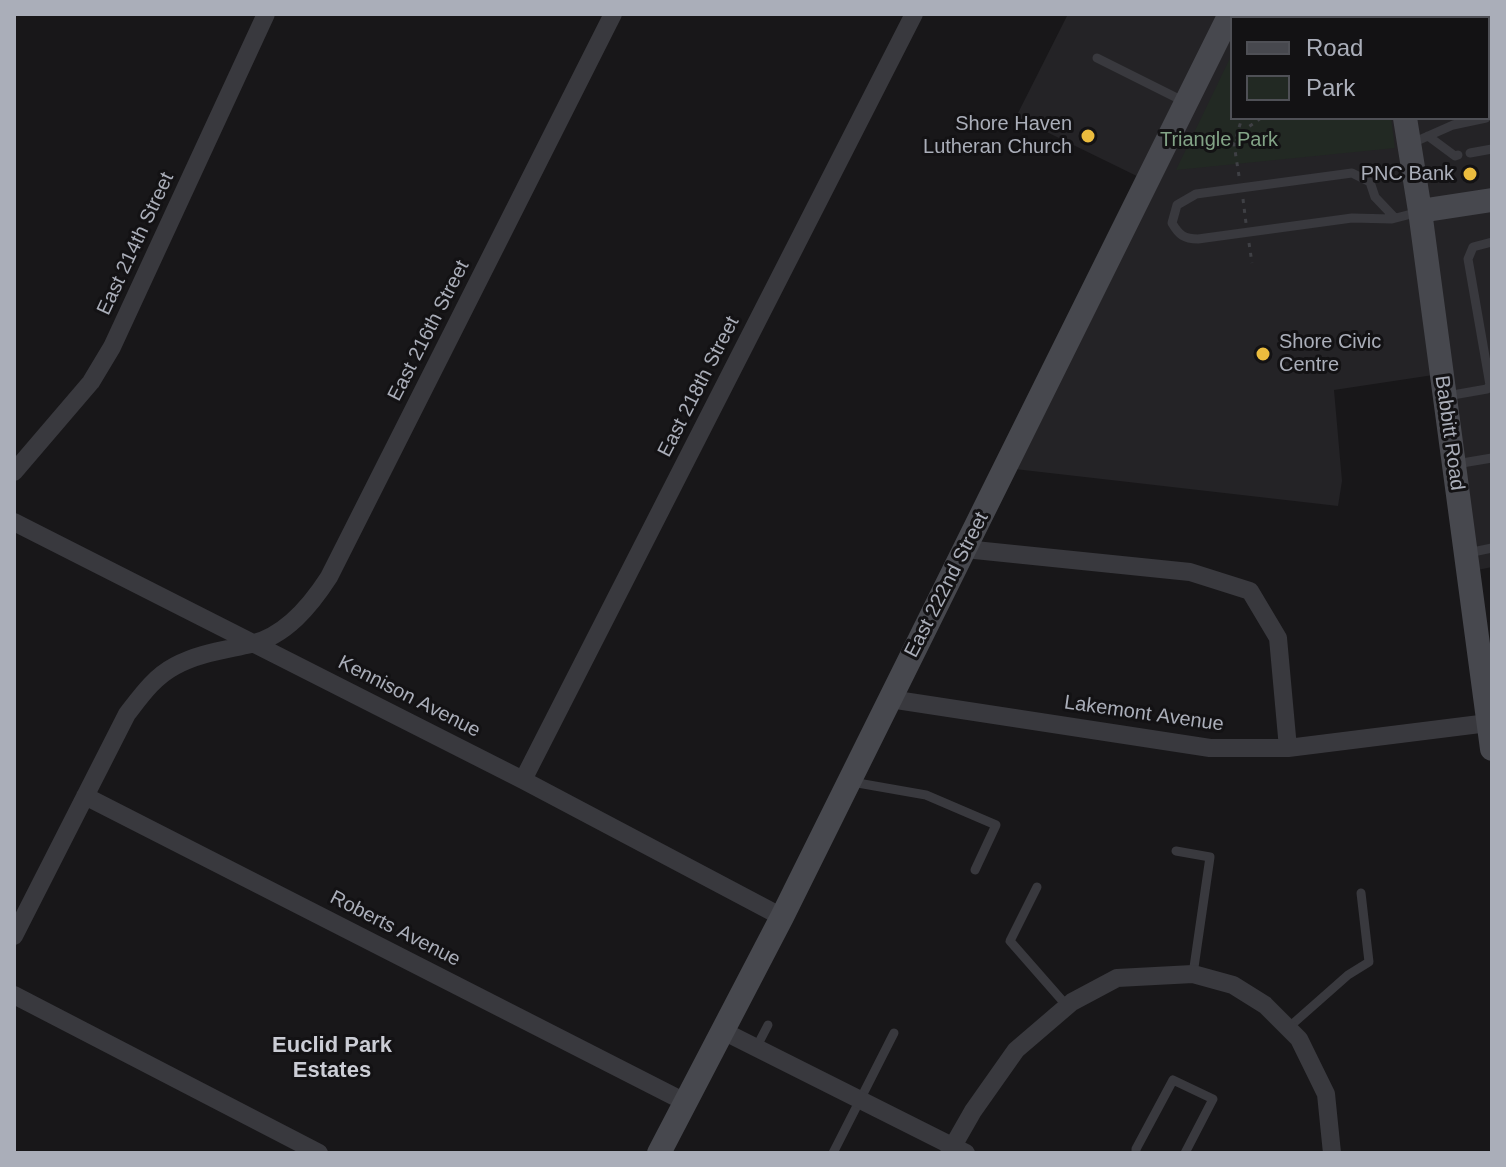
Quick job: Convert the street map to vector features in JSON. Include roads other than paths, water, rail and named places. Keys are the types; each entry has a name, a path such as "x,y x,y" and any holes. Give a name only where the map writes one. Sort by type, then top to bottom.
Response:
{"street":[{"name":"East 214th Street","path":"14,472 91,382 112,347 266,14"},
{"name":"East 216th Street","path":"14,936 127,714 153,682 174,667 201,655 255,643 291,624 313,601 329,577 613,14"},
{"name":"East 218th Street","path":"523,780 914,14"},
{"name":"East 222nd Street","path":"659,1153 782,917 1230,14"},
{"name":"Babbitt Road","path":"1406,120 1418,140 1420,211 1465,553 1477,603 1492,749"},
{"path":"1420,211 1492,200"},
{"name":"Kennison Avenue","path":"14,522 523,780 782,917"},
{"path":"965,549 1190,572 1250,591 1278,638 1288,748"},
{"name":"Lakemont Avenue","path":"890,699 1210,748 1288,748 1490,723"},
{"name":"Roberts Avenue","path":"85,796 685,1102"},
{"path":"723,1031 956,1151 1016,1050 1067,1006 1117,978 1193,974 1233,985 1265,1005 1299,1039 1326,1094 1332,1153"},
{"path":"14,995 319,1153"}],"lane":[{"path":"1097,58 1187,103"},
{"path":"1418,140 1453,125 1476,120"},
{"path":"1418,140 1458,155"},
{"path":"1470,153 1492,149"},
{"path":"1395,218 1375,197 1370,182 1352,173 1196,194 1177,205 1172,223 1179,234 1187,239 1198,239 1363,217 1395,218 1420,211"},
{"path":"1443,397 1487,389 1490,385 1468,259 1473,247 1492,242"},
{"path":"1453,465 1492,458"},
{"path":"1465,553 1492,548"},
{"path":"849,781 866,787 926,795 996,825 975,870"},
{"path":"1176,851 1210,857 1193,974"},
{"path":"1037,887 1010,941 1067,1006"},
{"path":"1288,1028 1348,975 1369,962 1361,893"},
{"path":"756,1048 768,1025"},
{"path":"833,1153 894,1033"},
{"path":"1136,1153 1173,1080 1213,1099 1185,1153"}],"place":[{"name":"Shore Haven Lutheran Church","path":"1088,136"},
{"name":"PNC Bank","path":"1470,174"},
{"name":"Shore Civic Centre","path":"1263,354"}],"district":[{"name":"Euclid Park Estates","path":"332,1058"}],"park label":[{"name":"Triangle Park","path":"1219,140"}]}
